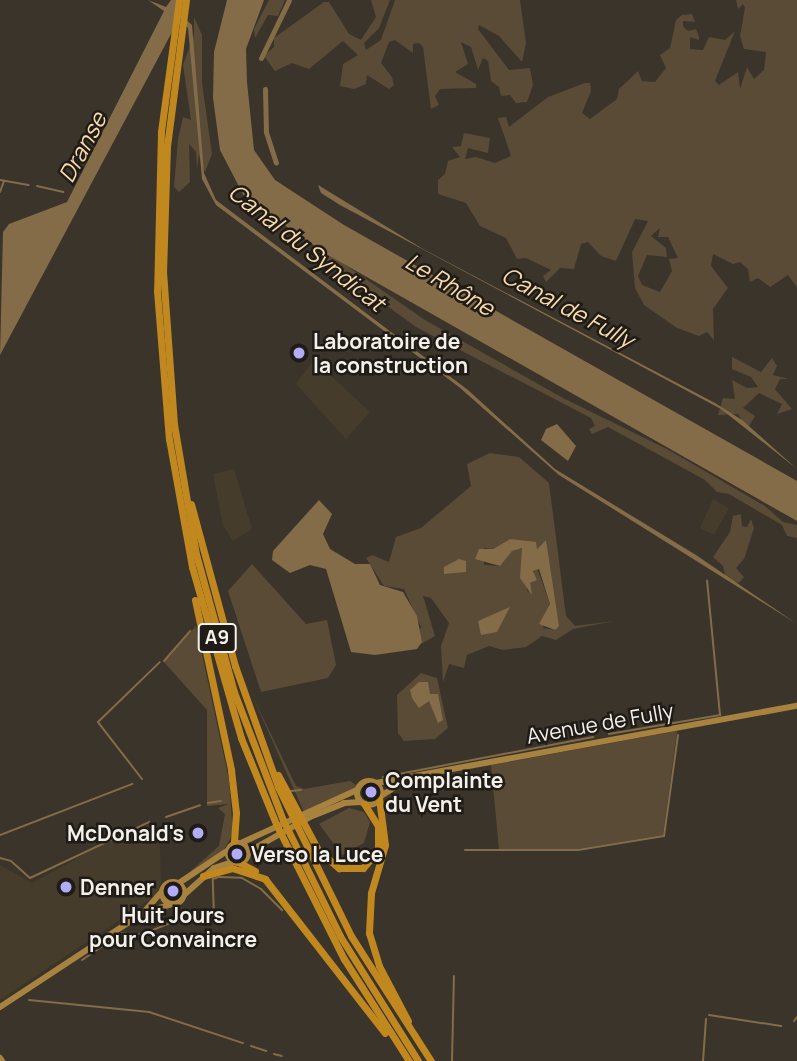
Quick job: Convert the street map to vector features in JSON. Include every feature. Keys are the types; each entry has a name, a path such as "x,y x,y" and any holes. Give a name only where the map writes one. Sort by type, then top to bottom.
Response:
{"highway":[{"name":"A9","path":"179,0 159,163 157,279 163,389 178,499 206,624 257,781 322,920 408,1061"},
{"name":"A9","path":"186,0 163,226 165,331 177,449 208,605 261,767 328,914 418,1061"},
{"path":"177,449 249,711 278,787 330,898 381,988 431,1061"},
{"path":"178,499 231,770 237,843"},
{"path":"249,711 302,822 321,853 339,869 360,869 377,853 378,826 362,803"},
{"path":"380,797 385,842 369,899 371,939 385,979 431,1061"},
{"path":"237,862 258,873 297,915 408,1061"},
{"path":"203,876 232,869 258,873"}],"main road":[{"name":"Avenue de Fully","path":"357,790 364,782 409,778 797,706"},
{"name":"Avenue de Fully","path":"362,803 380,797 409,778"},
{"path":"376,783 380,797"},
{"path":"143,913 168,883 179,883 237,843 262,838 357,790 362,803 344,803 309,815"},
{"path":"0,1006 143,913 172,904 203,876 237,862 262,838"},
{"path":"237,843 248,852"},
{"path":"228,851 237,862"},
{"path":"179,883 184,895"},
{"path":"162,891 172,904"}],"shaded area":[{"name":"Dranse","path":"148,0 166,7 171,0 190,0 181,15 192,25 204,173 216,200 468,390 555,469 696,555 797,624 559,475 459,387 216,205 202,179 188,28 179,19 0,355 3,232 9,224 67,202 164,11"},
{"path":"227,0 264,0 246,49 247,82 254,150 275,180 344,225 797,481 797,521 328,255 245,198 220,150 213,98 214,52"},
{"path":"269,0 285,0 278,16 268,15 255,38 254,29"},
{"path":"371,0 390,0 379,28 364,43 366,50 381,40 395,0 520,0 526,43 522,62 499,36 479,25 478,29 509,70 530,68 533,85 527,102 516,103 510,95 501,96 499,87 491,81 488,61 483,58 478,70 471,47 461,42 468,64 455,72 476,84 476,88 440,89 435,96 439,105 431,109 423,47 419,43 413,44 413,53 395,40 389,42 381,63 392,77 394,85 389,89 367,75 366,84 354,89 340,86 343,64 358,55 343,41 309,69 292,63 275,71 264,56 274,47 274,38 324,2 329,2 349,34 361,40 376,17"},
{"path":"736,0 797,0 797,287 788,275 770,287 758,278 750,282 748,269 740,262 733,264 713,254 711,266 728,288 713,309 714,340 707,332 699,336 677,328 644,305 635,288 632,252 648,221 635,219 616,261 601,256 588,242 581,244 574,269 560,268 546,282 543,276 551,270 526,258 517,259 506,238 480,226 466,203 438,194 438,180 445,174 448,161 460,157 452,147 461,146 464,133 490,138 488,153 468,148 465,159 476,157 495,163 511,156 498,118 506,117 509,127 548,97 590,83 591,91 582,113 590,119 617,99 619,89 638,71 642,81 655,82 666,68 660,55 670,48 676,20 682,15 692,14 695,22 683,21 683,26 688,31 696,29 699,36 699,40 690,37 690,49 703,50 709,37 725,40 735,31 715,81 719,85 738,72 740,89 747,67 754,79 764,70 766,52 744,49 740,36 745,8 743,4 738,9","holes":["660,228 658,237 668,237 678,258 669,259 672,271 660,292 642,285 638,276 647,255 667,257 666,248 651,236"]},
{"path":"194,17 202,35 202,83 212,154 205,172 199,155 197,169 196,152 189,144 190,182 179,192 174,187 178,139 183,117 191,120 183,65 194,35"},
{"name":"Canal de Fully","path":"318,185 423,249 715,403 742,420 797,469 721,409 340,205 321,193"},
{"path":"322,253 330,254 425,320 563,398 667,449 765,506 783,522 797,525 797,538 787,536 782,525 729,494 717,492 705,480 608,427 592,434 589,429 595,426 591,418 416,327 323,259"},
{"path":"732,357 761,372 772,358 777,366 773,375 789,379 780,379 775,389 792,409 777,414 782,404 759,393 743,408 755,416 747,429 738,414 718,415 723,398 735,399 732,380 747,388 758,387 751,377 732,369"},
{"path":"314,360 370,412 346,439 296,384"},
{"path":"557,424 576,446 568,461 541,440 546,429"},
{"path":"490,453 519,457 549,483 566,616 575,626 615,621 573,629 556,640 542,636 526,647 503,650 489,646 467,655 464,668 449,664 443,682 441,646 449,623 431,598 423,596 435,636 421,644 416,638 421,627 404,589 384,586 366,558 372,555 389,562 396,537 421,528 471,486 467,464","holes":["510,539 537,549 546,540 555,630 543,628 550,604 537,568 533,573 537,580 530,583 528,594 522,548 512,550 500,566 484,565 484,548 493,549"]},
{"path":"234,469 252,529 233,541 223,525 213,474"},
{"path":"713,499 729,508 714,535 700,528"},
{"path":"319,500 332,514 323,534 330,549 355,564 370,564 380,585 403,592 417,616 422,642 417,649 375,655 351,652 326,569 310,565 290,573 272,560 273,551"},
{"path":"741,514 742,526 747,527 751,519 754,528 744,559 736,568 744,577 739,583 726,580 723,566 713,557 730,532 733,516"},
{"path":"510,539 536,542 537,549 546,540 559,626 555,630 539,624 550,604 539,569 533,571 537,580 530,583 532,595 520,578 522,548 512,551 500,566 475,559 479,549 493,549"},
{"path":"459,559 466,561 466,572 444,574 444,567"},
{"path":"252,564 306,624 327,620 336,665 328,678 261,692 228,591"},
{"path":"510,607 497,632 481,635 478,621"},
{"path":"196,626 229,780 233,834 223,851 184,877 219,846 225,814 218,808 229,804 207,806 207,710 163,661"},
{"path":"421,673 437,678 448,728 435,739 404,741 398,733 397,695"},
{"path":"419,682 428,682 430,694 438,694 443,720 438,723 429,701 419,708 412,698 410,690"},
{"path":"253,697 296,786 304,789 350,781 356,785 354,790 304,812"},
{"path":"677,731 663,835 578,849 499,849 491,765"},
{"path":"349,808 364,812 370,822 364,843 342,855 319,824"},
{"path":"134,827 153,832 160,846 161,883 155,896 0,1000 0,865 32,883"}],"waterway":[{"name":"Canal de Fully","path":"261,58 289,0"},
{"name":"Canal de Fully","path":"265,89 266,132 276,162"},
{"path":"0,180 29,185"},
{"path":"0,192 4,181"},
{"path":"37,186 63,192"},
{"path":"609,734 720,715 707,581"},
{"path":"164,661 190,631"},
{"path":"142,779 98,722 160,662"},
{"path":"465,850 578,850 664,836 678,735"},
{"path":"383,777 593,737"},
{"path":"0,835 132,784"},
{"path":"291,791 301,790"},
{"path":"208,803 221,801"},
{"path":"166,817 200,805"},
{"path":"0,858 11,861 30,878 149,822"},
{"path":"82,960 122,933 143,934 170,923 214,916 213,879 219,877 242,878 261,889 282,910"},
{"path":"452,1061 454,976"},
{"path":"29,1000 149,1012 243,1043"},
{"path":"709,1015 781,1026"},
{"path":"794,1021 797,1017"},
{"path":"703,1061 706,1019"},
{"path":"251,1046 266,1051"},
{"path":"274,1054 282,1056"}],"place":[{"name":"Laboratoire de la construction","path":"299,353"},
{"name":"Complainte du Vent","path":"371,792"},
{"name":"McDonald's","path":"198,833"},
{"name":"Verso la Luce","path":"237,854"},
{"name":"Denner","path":"66,887"},
{"name":"Huit Jours pour Convaincre","path":"173,891"}],"water label":[{"name":"Canal du Syndicat","path":"307,247"},
{"name":"Le Rhône","path":"450,284"}]}
